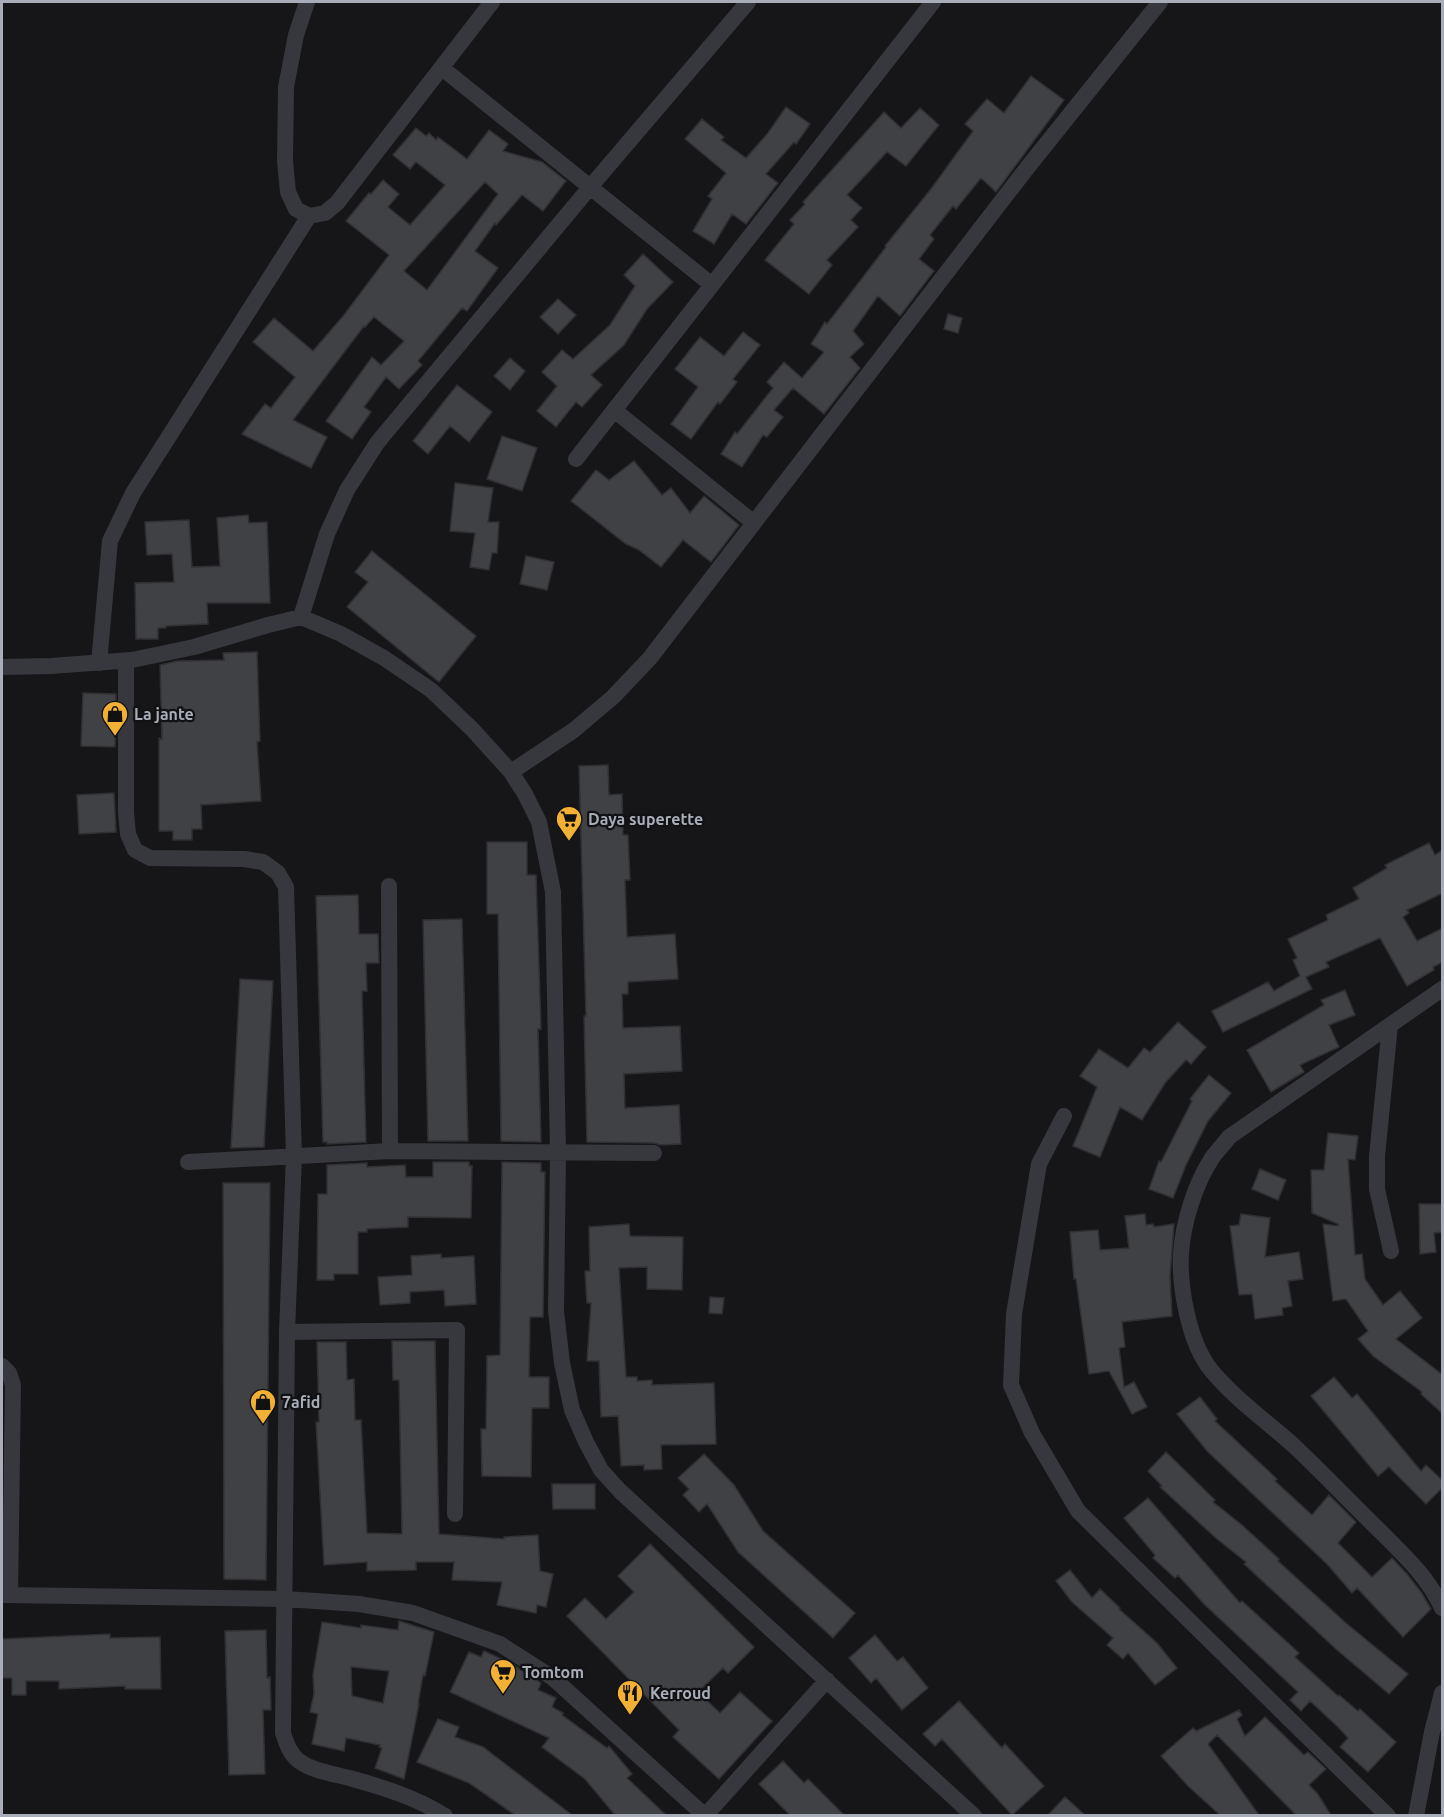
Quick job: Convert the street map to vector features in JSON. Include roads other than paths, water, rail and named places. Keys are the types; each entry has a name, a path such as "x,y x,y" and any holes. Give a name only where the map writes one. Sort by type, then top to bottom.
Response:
{"street":[{"path":"307,2 296,34 286,87 285,161 288,192 296,209 309,216 325,213 337,203 492,2"},
{"path":"301,617 327,534 346,490 377,443 748,2"},
{"path":"576,459 933,2"},
{"path":"511,771 574,730 613,697 650,658 1027,168 1160,2"},
{"path":"442,68 712,285"},
{"path":"99,663 110,541 133,494 309,216"},
{"path":"614,410 754,523"},
{"path":"2,667 126,661 194,647 301,617 384,658 431,690 511,771 539,822 553,892 558,1153 556,1311 562,1363 572,1410 586,1442 601,1470 620,1491 974,1815"},
{"path":"126,661 126,812 128,834 135,850 150,858 244,859 264,862 278,873 285,887 294,1156 286,1332 283,1733 288,1749 300,1761 313,1768 412,1798 445,1815"},
{"path":"389,886 390,1151"},
{"path":"1443,989 1229,1137 1212,1158 1195,1195 1182,1234 1180,1269 1186,1308 1195,1341 1210,1368 1239,1399 1292,1444 1387,1538 1422,1575 1443,1608"},
{"path":"1390,1025 1377,1156 1377,1189 1391,1251"},
{"path":"1064,1116 1039,1164 1014,1314 1011,1385 1032,1433 1078,1511 1388,1815"},
{"path":"188,1162 390,1151 654,1153"},
{"path":"286,1332 457,1330 455,1514"},
{"path":"2,1366 9,1373 13,1385 6,1595 285,1599 359,1605 413,1613 500,1644 553,1678 705,1815 826,1680"},
{"path":"1416,1815 1432,1732 1443,1693"}],"place":[{"name":"La jante","path":"115,737"},
{"name":"Daya superette","path":"569,842"},
{"name":"7afid","path":"263,1425"},
{"name":"Tomtom","path":"503,1695"},
{"name":"Kerroud","path":"630,1716"}]}
